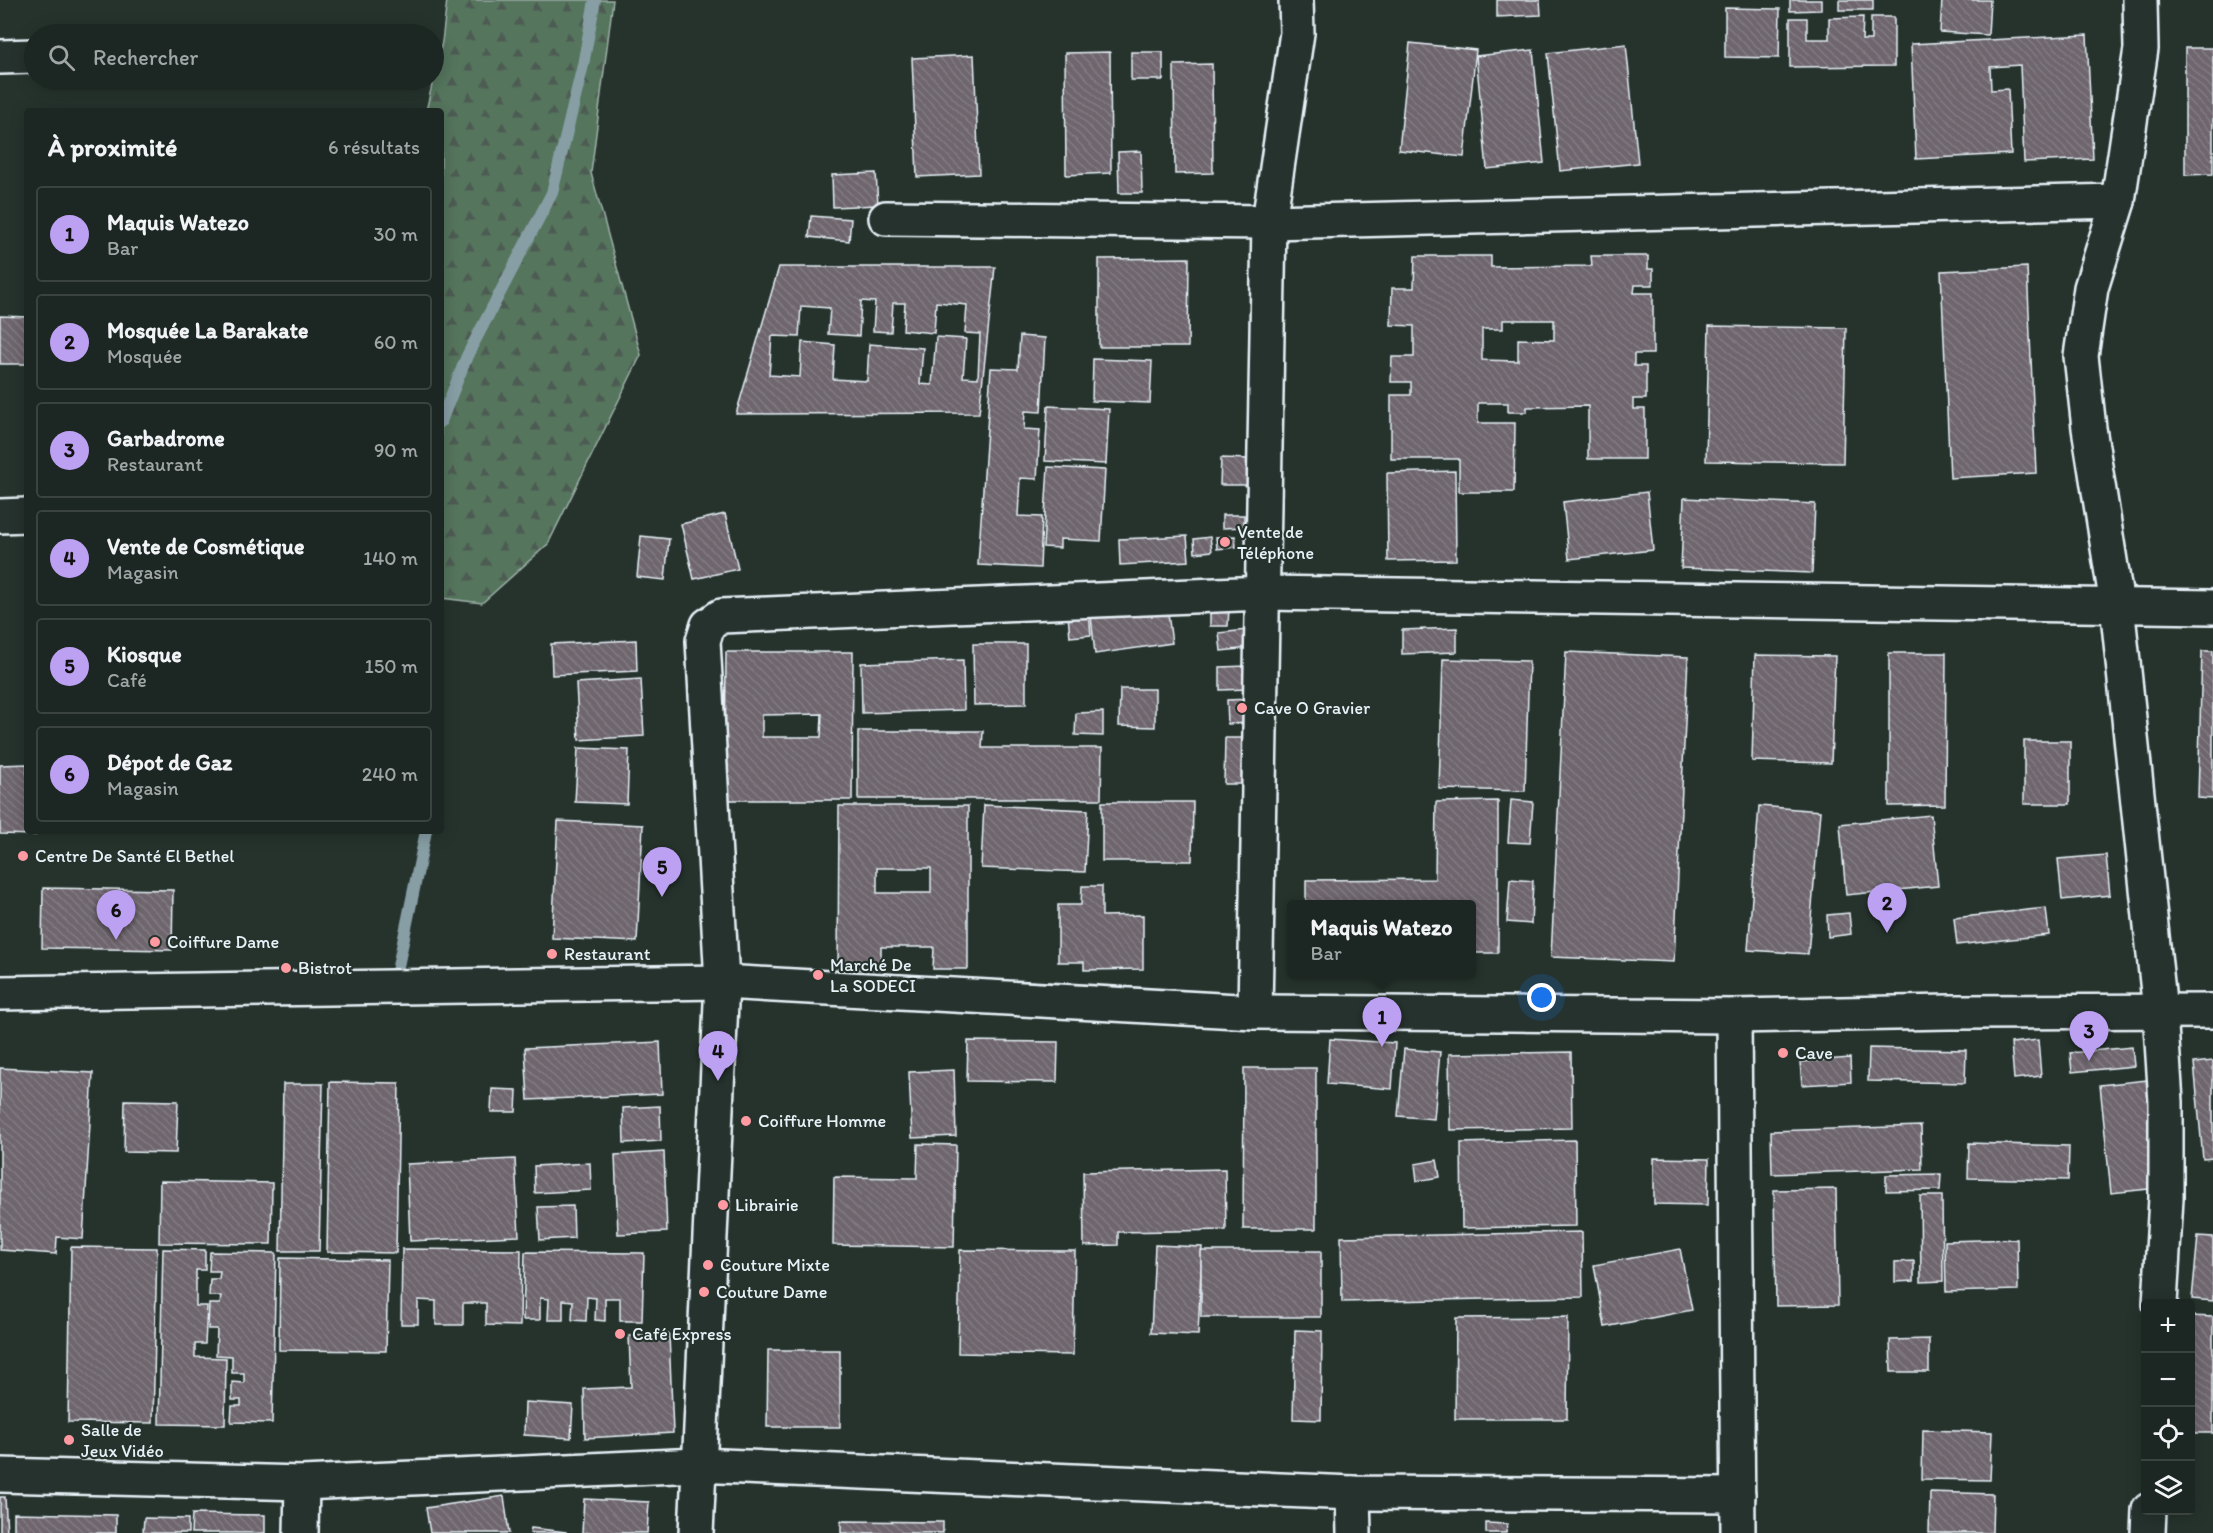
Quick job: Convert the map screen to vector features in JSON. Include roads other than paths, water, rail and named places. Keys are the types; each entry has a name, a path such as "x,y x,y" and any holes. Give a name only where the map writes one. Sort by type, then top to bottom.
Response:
{"street":[{"path":"1255,1012 1269,222 1297,33 1296,0"},
{"path":"2140,0 2140,49 2118,201 2091,288 2081,356 2089,428 2117,605 2160,1011 2166,1102 2166,1166 2160,1299"},
{"path":"0,57 24,56"},
{"path":"886,218 1269,222 2118,201"},
{"path":"0,516 24,514"},
{"path":"696,1533 722,981 703,641 708,625 721,616 1263,592 2213,607"},
{"path":"0,993 722,981 1255,1012 1734,1016 2213,1011"},
{"path":"1734,1016 1738,1533"},
{"path":"0,1475 302,1483 698,1465 1353,1493 1738,1494"},
{"path":"301,1533 302,1483"},
{"path":"1353,1493 1354,1533"},
{"path":"2148,1533 2149,1515"}],"waterway":[{"path":"444,414 467,356 552,193 583,65 595,0"},
{"path":"396,976 425,834"}],"place":[{"name":"Vente de Téléphone","path":"1225,542"},
{"name":"Cave O Gravier","path":"1242,708"},
{"name":"Centre De Santé El Bethel","path":"23,856"},
{"name":"Kiosque","path":"662,897"},
{"name":"Mosquée La Barakate","path":"1887,933"},
{"name":"Dépot de Gaz","path":"116,940"},
{"name":"Coiffure Dame","path":"155,942"},
{"name":"Restaurant","path":"552,954"},
{"name":"Bistrot","path":"286,968"},
{"name":"Marché De La SODECI","path":"818,975"},
{"name":"Maquis Watezo","path":"1382,1047"},
{"name":"Cave","path":"1783,1053"},
{"name":"Garbadrome","path":"2089,1061"},
{"name":"Vente de Cosmétique","path":"718,1081"},
{"name":"Coiffure Homme","path":"746,1121"},
{"name":"Librairie","path":"723,1205"},
{"name":"Couture Mixte","path":"708,1265"},
{"name":"Couture Dame","path":"704,1292"},
{"name":"Café Express","path":"620,1334"},
{"name":"Salle de Jeux Vidéo","path":"69,1440"}]}
